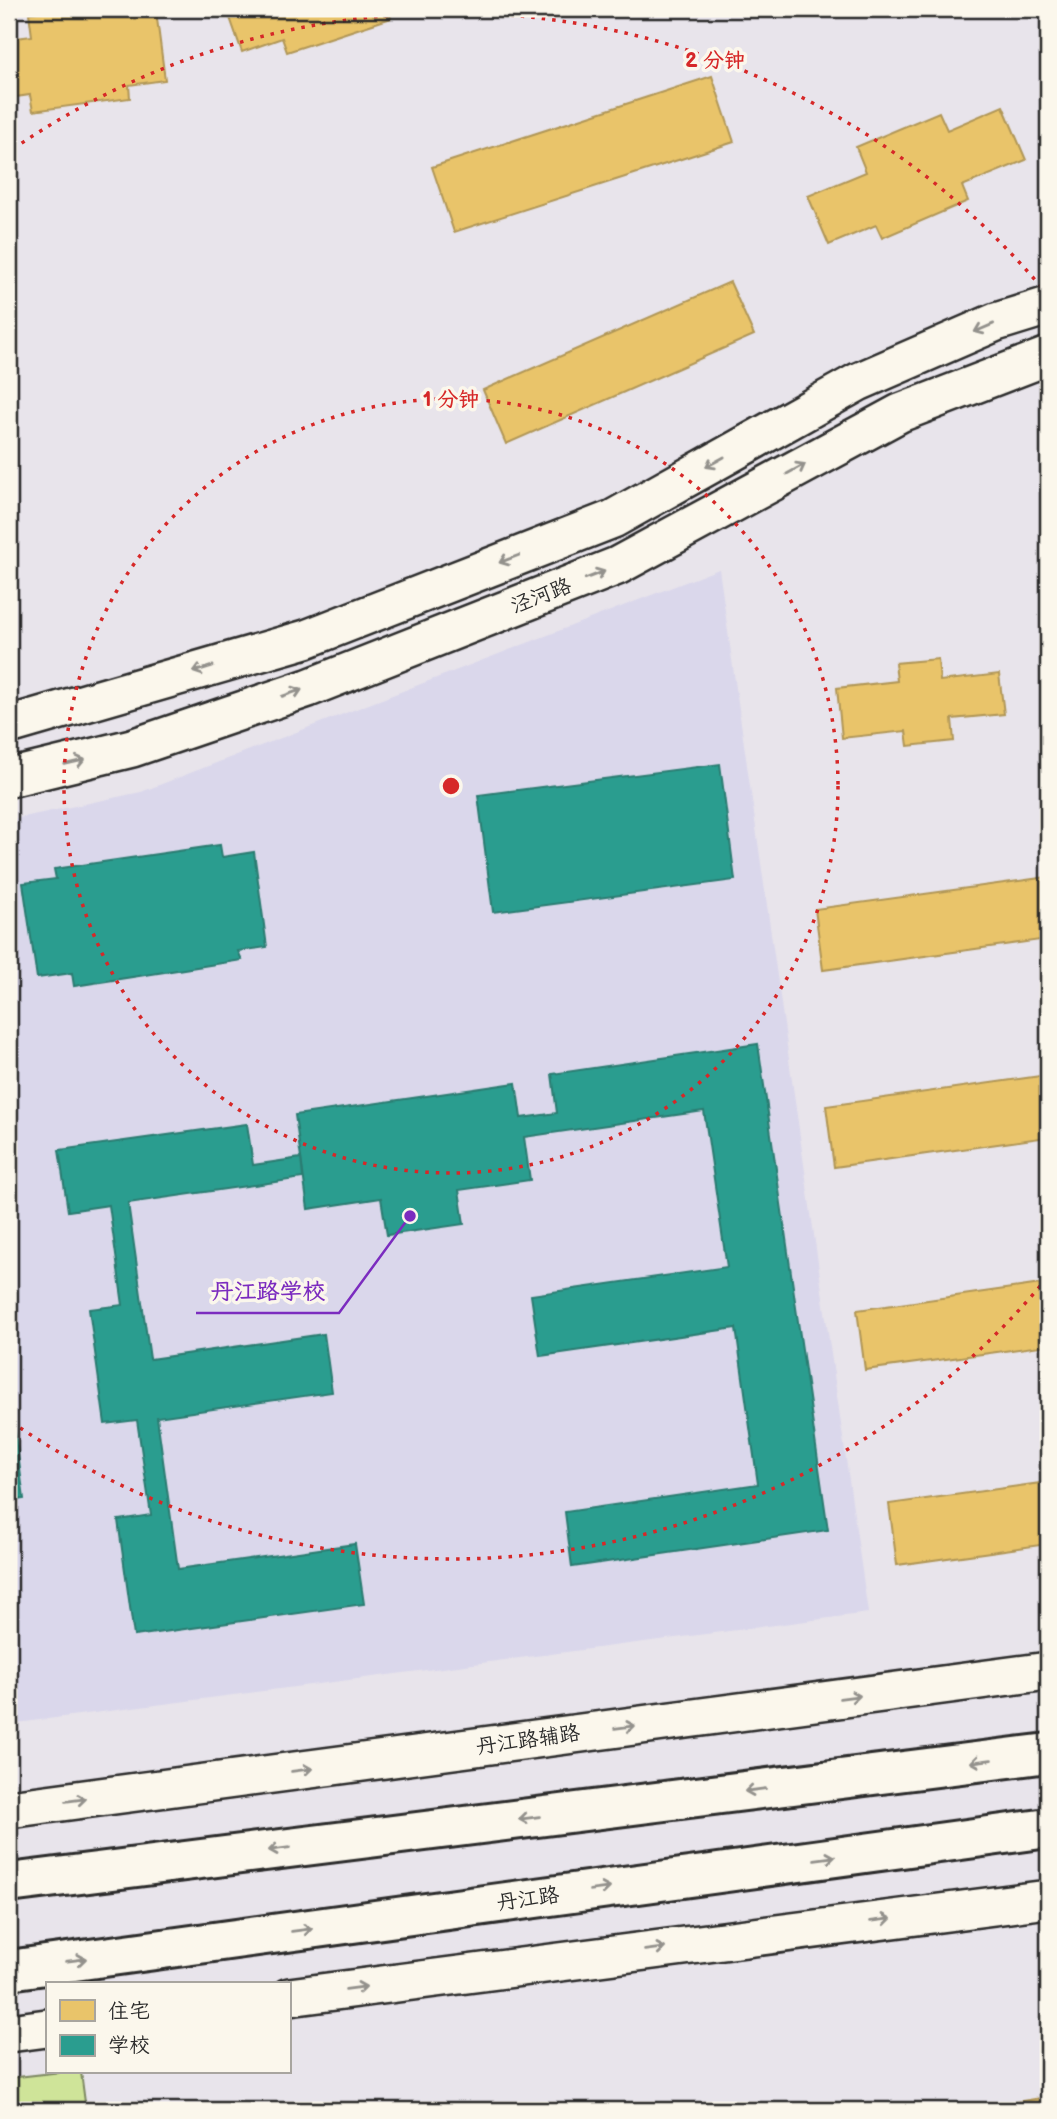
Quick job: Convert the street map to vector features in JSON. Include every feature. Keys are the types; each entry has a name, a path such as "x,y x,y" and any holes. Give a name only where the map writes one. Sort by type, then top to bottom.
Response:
{"highway":[{"path":"9,1883 1048,1753"},
{"name":"丹江路","path":"9,1970 1048,1828"}],"street":[{"path":"9,725 306,639 613,519 858,382 996,322 1048,306"},
{"name":"泾河路","path":"9,778 132,748 295,692 617,566 900,413 1048,356"},
{"name":"丹江路辅路","path":"9,1809 1048,1671"},
{"path":"290,1997 1048,1899"},
{"path":"9,2033 46,2028"}],"shaded area":[{"path":"719,569 868,1613 9,1724 9,820 141,792"}],"green space":[{"path":"46,2074 81,2074 86,2110 9,2110 9,2078"}],"building: 住宅":[{"path":"61,9 122,9 123,15 156,11 165,80 129,85 130,98 33,111 30,95 9,98 9,39 32,36 29,13"},
{"path":"227,9 388,9 391,18 287,52 282,38 242,52"},
{"path":"712,76 734,142 454,232 432,167"},
{"path":"1003,106 1026,160 962,186 968,201 882,238 876,225 829,245 808,196 866,172 856,147 939,112 947,130"},
{"path":"730,282 754,335 506,444 483,390"},
{"path":"938,659 940,681 999,674 1004,714 952,719 954,741 908,746 906,731 842,738 837,688 897,681 895,663"},
{"path":"1048,877 1048,939 823,970 815,909"},
{"path":"1048,1075 1048,1137 834,1167 826,1106"},
{"path":"1048,1283 1048,1345 865,1370 857,1310"},
{"path":"1048,1482 1048,1544 897,1565 889,1504"},
{"path":"1048,2097 1048,2110 1010,2110 1009,2103"}],"building: 学校":[{"path":"720,764 735,880 493,912 478,795"},
{"path":"220,845 222,857 254,852 267,947 238,951 242,960 74,986 72,973 37,978 23,883 56,879 54,869"},
{"path":"758,1044 828,1530 572,1567 565,1512 758,1484 736,1328 540,1356 531,1295 727,1267 704,1111 524,1137 530,1180 459,1190 464,1224 387,1235 381,1198 308,1209 295,1115 516,1083 521,1118 557,1113 552,1074"},
{"path":"247,1124 253,1165 301,1158 303,1178 128,1203 150,1359 324,1334 332,1392 157,1417 178,1569 355,1544 364,1604 134,1636 118,1520 151,1515 137,1420 105,1424 89,1309 123,1305 109,1205 68,1211 59,1150"},
{"path":"9,1387 24,1499 9,1501"}],"place":[{"name":"丹江路学校","path":"410,1216"}]}
